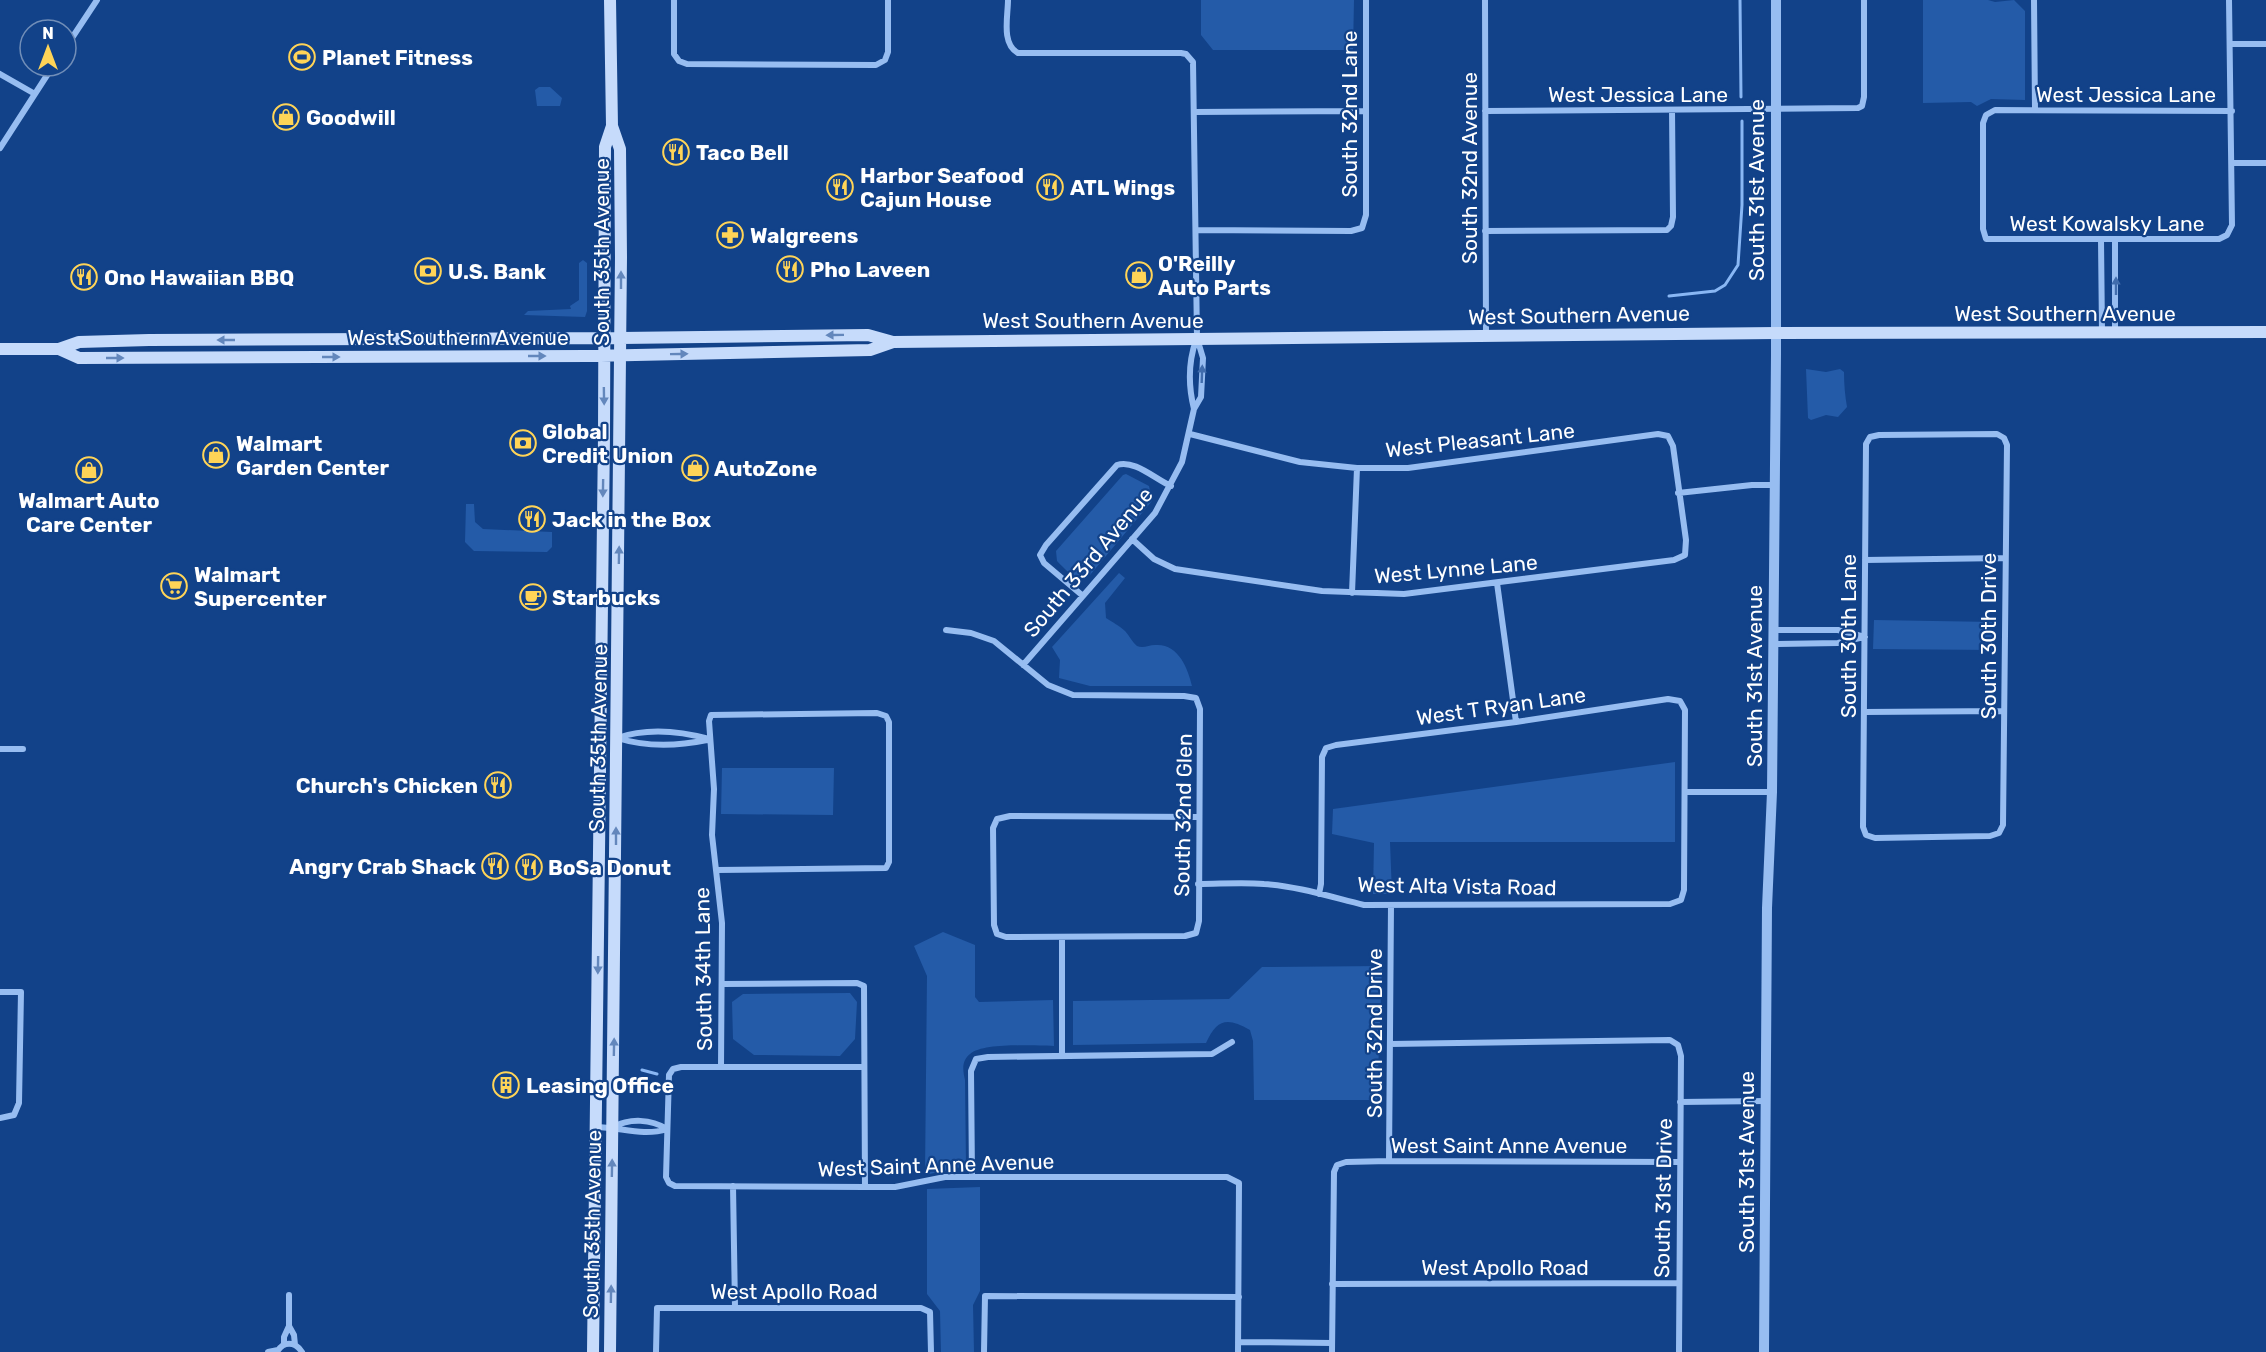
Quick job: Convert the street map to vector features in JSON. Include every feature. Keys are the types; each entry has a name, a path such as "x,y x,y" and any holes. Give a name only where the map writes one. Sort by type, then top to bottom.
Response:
{"main road":[{"name":"South 35th Avenue","path":"610,0 612,126 620,149 621,338 610,1352"},
{"name":"South 35th Avenue","path":"593,1352 602,634 605,147 612,126"},
{"name":"West Southern Avenue","path":"0,349 59,349 79,342 149,340 868,335 893,342 1777,333 2266,332"},
{"name":"West Southern Avenue","path":"59,349 79,358 621,356 870,350 893,342"},
{"path":"602,634 618,634"}],"street":[{"path":"78,28 97,0"},
{"path":"674,0 674,54 679,61 687,64 876,64 885,60 888,52 888,0"},
{"name":"South 33rd Avenue","path":"1008,0 1008,42 1012,50 1024,54 1181,53 1191,58 1194,68 1197,338 1203,358 1201,397 1194,410 1182,462 1171,486 1155,513 1023,665"},
{"name":"South 32nd Lane","path":"1196,230 1351,231 1362,228 1366,215 1366,0"},
{"name":"South 32nd Avenue","path":"1485,0 1486,336"},
{"name":"South 31st Avenue","path":"1764,1352 1767,908 1772,792 1777,333 1776,0"},
{"name":"West Jessica Lane","path":"1485,111 1854,109 1862,106 1864,97 1864,0"},
{"path":"2034,0 2035,110"},
{"path":"2229,0 2232,163 2266,163"},
{"path":"2231,44 2266,44"},
{"path":"0,74 35,94"},
{"path":"0,148 45,78"},
{"path":"1485,231 1661,231 1671,226 1673,217 1672,110"},
{"name":"West Jessica Lane","path":"1986,239 1983,229 1983,123 1986,115 1995,110 2232,111"},
{"path":"1194,112 1365,111"},
{"name":"West Kowalsky Lane","path":"1986,239 2219,239 2227,236 2232,225 2232,163"},
{"path":"2101,240 2102,332"},
{"path":"2115,240 2115,332"},
{"name":"South 33rd Avenue","path":"1194,410 1190,394 1190,358 1197,338"},
{"name":"West Pleasant Lane","path":"1190,435 1300,462 1358,468 1408,468 1658,434 1668,436 1673,446 1678,493"},
{"name":"South 30th Lane","path":"1866,835 1863,827 1866,444 1870,437 1879,435 1997,434 2004,438"},
{"name":"South 30th Drive","path":"1866,835 1875,838 1990,836 2000,833 2003,825 2007,445 2004,438"},
{"path":"1083,596 1044,563 1040,555 1046,545 1114,468 1123,463 1134,466 1171,486"},
{"path":"1352,593 1358,468"},
{"path":"1678,493 1752,484 1775,485"},
{"name":"West Lynne Lane","path":"1132,539 1154,559 1175,569 1322,591 1404,594 1674,560 1684,555 1686,540 1678,493"},
{"path":"1865,560 2005,558"},
{"path":"1497,584 1516,722"},
{"path":"946,630 971,633 994,641 1023,665"},
{"path":"1773,630 1838,630 1864,637"},
{"path":"1821,630 1821,644"},
{"path":"1773,644 1838,643 1864,637"},
{"name":"South 32nd Glen","path":"1023,665 1048,685 1073,695 1196,698 1200,709 1199,921 1196,933 1185,936 1062,937"},
{"name":"West T Ryan Lane","path":"1318,894 1321,884 1322,757 1326,748 1336,745 1516,722 1668,699 1680,701 1685,710 1685,792"},
{"path":"1864,712 2004,711"},
{"name":"South 34th Lane","path":"717,870 886,868 889,862 889,722 886,716 877,713 718,713 711,715 709,739 714,789 712,835 722,914 722,1067"},
{"path":"616,738 634,732 658,732 685,733 709,739"},
{"path":"657,744 658,732"},
{"path":"616,738 633,743 657,744 685,744 709,739"},
{"path":"0,749 23,749"},
{"path":"1685,792 1772,792"},
{"name":"West Alta Vista Road","path":"1198,884 1263,884 1364,905 1670,904 1681,900 1684,890 1685,792"},
{"path":"1062,1056 1062,937 1006,937 997,934 994,925 993,828 997,819 1010,816 1199,817"},
{"name":"South 32nd Drive","path":"1389,1161 1391,905"},
{"path":"722,984 857,983 864,986 865,1187"},
{"path":"0,992 21,992 19,1103 14,1115 0,1118"},
{"name":"South 31st Drive","path":"1390,1044 1670,1040 1678,1045 1681,1056 1679,1352"},
{"path":"972,1177 971,1071 976,1059 1212,1054 1232,1042"},
{"path":"667,1129 669,1076 673,1069 864,1067"},
{"path":"1680,1102 1766,1101"},
{"path":"613,1127 623,1121 655,1122 667,1129"},
{"path":"596,1127 613,1127 623,1131 658,1132 667,1129"},
{"name":"West Saint Anne Avenue","path":"667,1129 666,1177 669,1183 675,1186 894,1187 933,1178 972,1177 1227,1178 1239,1183 1239,1297"},
{"name":"West Saint Anne Avenue","path":"1332,1284 1334,1172 1337,1165 1346,1162 1389,1161 1680,1162"},
{"path":"733,1186 735,1307"},
{"name":"West Apollo Road","path":"1332,1284 1679,1282"},
{"path":"1332,1284 1332,1352"},
{"path":"268,1352 277,1351 284,1344 284,1337 289,1326 289,1295"},
{"path":"984,1352 985,1296 1239,1297 1238,1352"},
{"name":"West Apollo Road","path":"656,1352 657,1308 735,1307 921,1308 930,1312 931,1352"},
{"path":"289,1326 294,1335 295,1344 303,1352"},
{"path":"1238,1342 1332,1343"},
{"path":"284,1344 295,1344"}],"shaded area":[{"path":"1201,0 1354,0 1353,50 1213,50 1201,35"},
{"path":"1923,0 1988,0 1995,2 2014,0 2025,11 2025,100 1991,99 1977,106 1971,102 1923,103"},
{"path":"539,87 550,87 562,98 560,106 537,106 535,90"},
{"path":"583,260 587,263 585,317 524,315 528,311 571,309 570,306 579,300 579,263"},
{"path":"1806,369 1826,372 1840,369 1844,372 1847,407 1838,417 1826,415 1811,420 1808,418"},
{"path":"1126,474 1149,486 1152,501 1090,575 1075,576 1057,561 1056,551"},
{"path":"466,504 474,504 475,522 483,529 552,532 552,547 547,552 474,551 465,542"},
{"path":"1119,573 1125,578 1105,603 1106,618 1123,629 1137,646 1163,645 1176,652 1185,665 1192,686 1090,686 1059,678 1060,660 1052,647"},
{"path":"1874,620 1994,622 1994,650 1873,649"},
{"path":"1675,762 1675,842 1390,842 1392,894 1373,894 1374,843 1332,834 1333,809"},
{"path":"722,768 834,768 833,815 721,814"},
{"path":"943,932 975,945 975,997 979,1002 1053,1000 1054,1046 998,1046 977,1050 967,1057 963,1070 966,1166 925,1175 927,976 914,946"},
{"path":"1382,966 1377,1100 1254,1100 1253,1041 1250,1030 1235,1023 1219,1025 1206,1043 1073,1045 1073,1001 1229,999 1262,967"},
{"path":"850,993 857,1002 855,1039 840,1056 754,1055 733,1039 732,1002 743,994"},
{"path":"980,1187 980,1291 973,1305 974,1352 941,1352 940,1311 927,1294 927,1189"}],"waterway":[{"path":"1740,0 1741,97"},
{"path":"1669,296 1715,291 1725,285 1738,265 1742,205 1742,121"},
{"path":"642,1070 657,1074"}],"place":[{"name":"Planet Fitness","path":"302,57"},
{"name":"Goodwill","path":"286,117"},
{"name":"Taco Bell","path":"676,152"},
{"name":"Harbor Seafood Cajun House","path":"840,187"},
{"name":"ATL Wings","path":"1050,187"},
{"name":"Walgreens","path":"730,235"},
{"name":"Pho Laveen","path":"790,269"},
{"name":"U.S. Bank","path":"428,271"},
{"name":"O'Reilly Auto Parts","path":"1139,275"},
{"name":"Ono Hawaiian BBQ","path":"84,277"},
{"name":"Global Credit Union","path":"523,443"},
{"name":"Walmart Garden Center","path":"216,455"},
{"name":"AutoZone","path":"695,468"},
{"name":"Walmart Auto Care Center","path":"89,470"},
{"name":"Jack in the Box","path":"532,519"},
{"name":"Walmart Supercenter","path":"174,586"},
{"name":"Starbucks","path":"533,597"},
{"name":"Church's Chicken","path":"498,785"},
{"name":"Angry Crab Shack","path":"495,866"},
{"name":"BoSa Donut","path":"529,867"},
{"name":"Leasing Office","path":"506,1085"}]}
